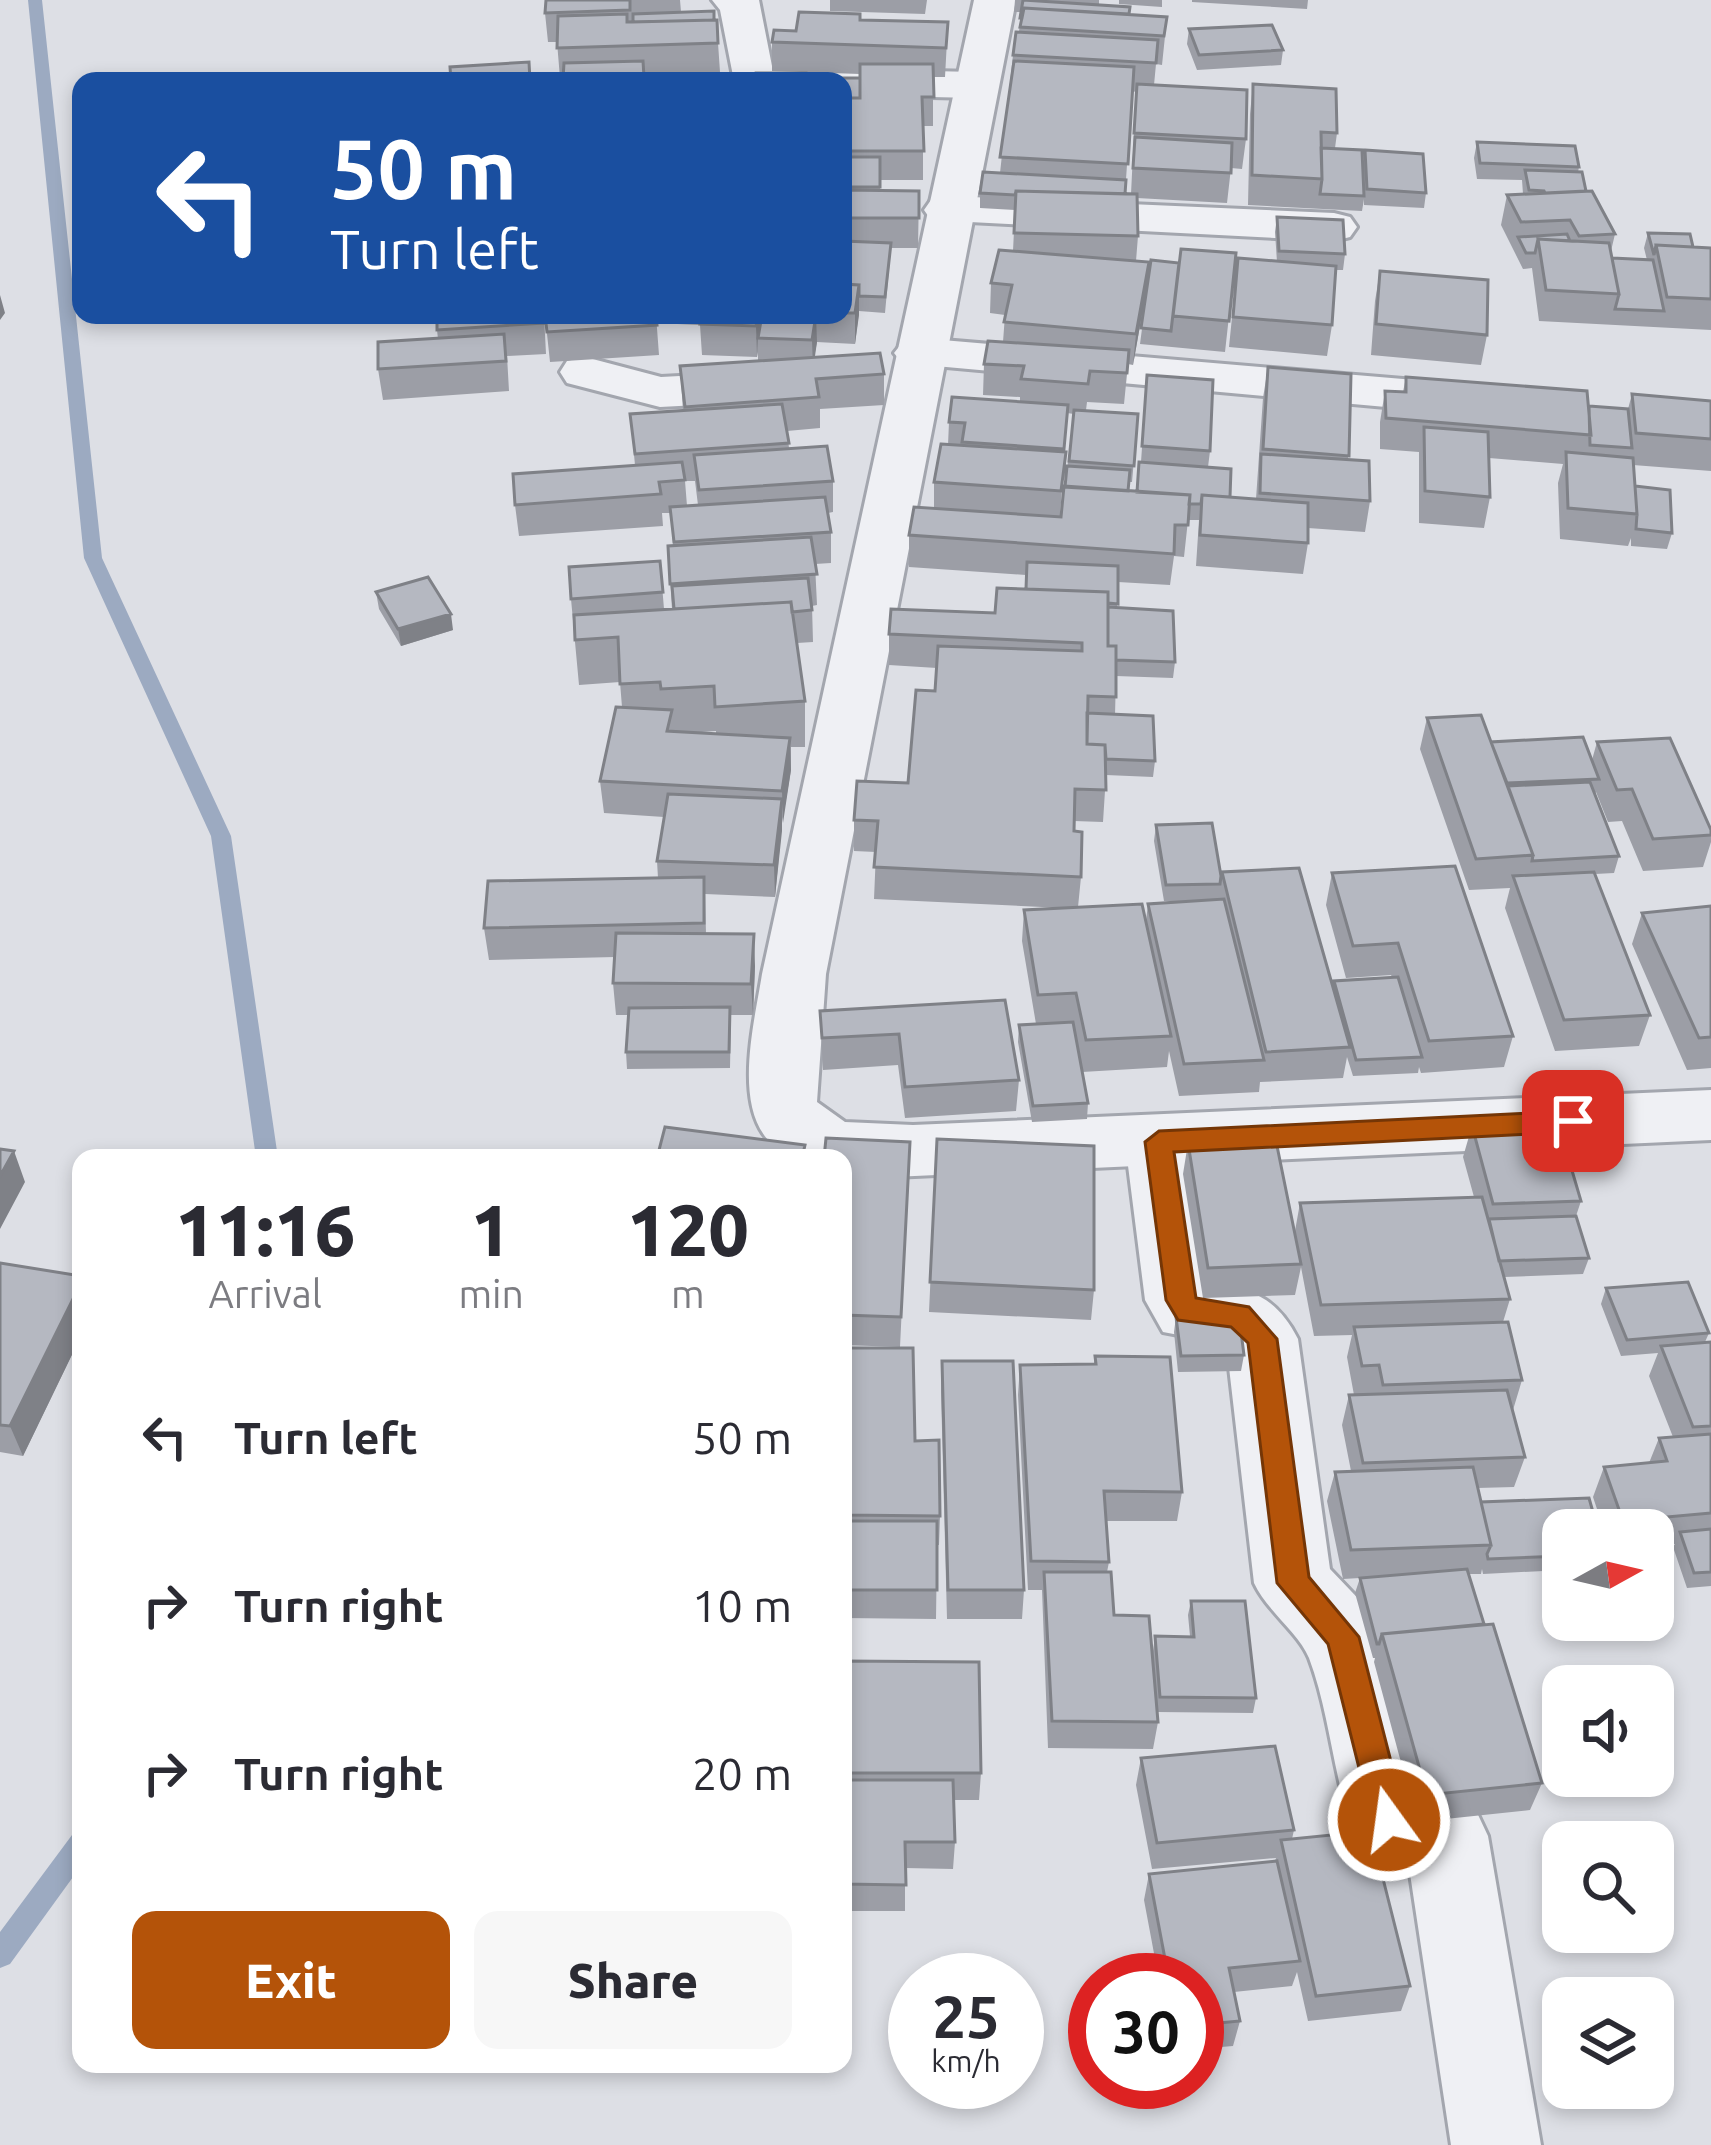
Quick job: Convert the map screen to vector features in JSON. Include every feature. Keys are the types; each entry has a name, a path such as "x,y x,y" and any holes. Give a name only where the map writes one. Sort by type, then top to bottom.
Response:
{"street":[{"path":"733,0 740,3 751,72"},
{"path":"845,1149 805,1135 784,1110 788,1004 834,796 881,373 947,210 995,0"},
{"path":"852,82 975,85"},
{"path":"947,210 1334,227"},
{"path":"585,372 640,388 684,393 881,373 1525,404"},
{"path":"852,1149 1159,1142 1711,1114"},
{"path":"1159,1142 1181,1300 1188,1312 1239,1316 1262,1339 1293,1583 1342,1637 1389,1820 1401,1827 1443,1830 1446,1836 1496,2145"}],"building":[{"path":"546,0 630,0 630,10 545,13"},
{"path":"1023,0 1130,7 1129,14 1024,8 1020,18"},
{"path":"1024,8 1167,17 1164,36 1020,27"},
{"path":"714,11 714,20 633,22 633,14"},
{"path":"799,12 860,14 860,20 948,22 946,48 772,42 774,30 796,31"},
{"path":"627,14 627,22 717,20 718,43 557,48 558,16"},
{"path":"1272,25 1283,50 1199,55 1189,29"},
{"path":"1016,32 1158,40 1156,63 1013,55"},
{"path":"643,61 644,72 563,72 564,63"},
{"path":"1014,61 1134,67 1128,164 1000,157"},
{"path":"529,62 530,72 450,72 450,67"},
{"path":"860,64 933,64 934,97 922,97 924,151 852,151 852,98 860,98"},
{"path":"852,78 860,78 860,98 852,98"},
{"path":"1137,84 1247,90 1246,139 1134,133"},
{"path":"1253,84 1336,89 1337,133 1321,132 1322,179 1252,175"},
{"path":"1135,137 1232,143 1231,173 1133,168"},
{"path":"1477,142 1575,146 1579,167 1480,163"},
{"path":"1321,148 1362,150 1364,196 1320,194"},
{"path":"1365,150 1423,154 1426,193 1367,189"},
{"path":"852,157 880,157 880,187 852,187"},
{"path":"1525,170 1582,172 1586,191 1529,190"},
{"path":"983,172 1126,180 1125,194 980,193"},
{"path":"852,190 919,191 919,218 852,218"},
{"path":"1016,191 1137,194 1138,236 1014,233"},
{"path":"1592,191 1615,234 1579,236 1570,220 1521,222 1507,195"},
{"path":"1277,217 1343,220 1345,254 1279,251"},
{"path":"1648,233 1690,234 1693,247 1656,245 1654,255"},
{"path":"1567,234 1570,241 1538,239 1535,253 1526,253 1518,237"},
{"path":"1538,239 1609,243 1619,294 1546,290"},
{"path":"852,241 891,243 885,297 859,296 859,285 852,285"},
{"path":"1656,245 1711,248 1711,299 1667,297"},
{"path":"1181,249 1236,253 1229,321 1173,316"},
{"path":"999,250 1149,262 1136,334 1004,322 1012,285 991,283"},
{"path":"1238,258 1336,266 1332,325 1233,317"},
{"path":"1612,258 1653,260 1664,311 1615,309 1619,294"},
{"path":"1151,260 1179,263 1171,331 1141,328"},
{"path":"1380,271 1488,280 1487,335 1376,324"},
{"path":"852,285 859,285 852,313"},
{"path":"437,324 528,324 437,330"},
{"path":"546,324 657,325 547,332"},
{"path":"760,324 815,324 812,340 758,338"},
{"path":"504,334 506,361 378,369 378,342"},
{"path":"988,341 1129,350 1127,373 1090,371 1088,384 1021,379 1024,366 984,364"},
{"path":"880,353 884,374 816,379 819,397 685,407 680,366"},
{"path":"1268,367 1351,374 1349,456 1263,449"},
{"path":"1147,375 1213,380 1210,451 1142,446"},
{"path":"1406,377 1587,391 1591,435 1386,418 1385,391 1406,392"},
{"path":"1632,394 1711,401 1711,439 1636,433"},
{"path":"952,397 1068,405 1064,449 962,442 965,423 949,422"},
{"path":"782,404 789,443 635,454 630,414"},
{"path":"1589,406 1628,409 1632,448 1590,445"},
{"path":"1074,410 1138,414 1134,466 1069,461"},
{"path":"1424,427 1488,432 1490,497 1425,491"},
{"path":"941,444 1066,452 1061,491 934,482"},
{"path":"827,446 833,481 699,490 694,455"},
{"path":"1566,452 1633,458 1637,514 1568,508"},
{"path":"1261,454 1369,461 1370,501 1260,493"},
{"path":"682,462 685,480 659,482 661,494 515,505 513,474"},
{"path":"1139,462 1231,469 1230,497 1202,495 1201,504 1189,504 1190,495 1137,492"},
{"path":"1067,466 1130,470 1128,491 1065,487"},
{"path":"1064,486 1190,495 1188,525 1175,525 1174,554 909,535 914,507 1061,517"},
{"path":"1635,486 1670,490 1672,533 1636,529"},
{"path":"1202,495 1308,503 1308,543 1200,535"},
{"path":"825,497 831,532 674,542 670,507"},
{"path":"811,537 817,574 670,584 668,546"},
{"path":"660,561 663,592 571,599 569,567"},
{"path":"1027,562 1118,566 1118,604 1108,603 1108,592 1026,589"},
{"path":"428,577 451,614 398,629 376,592"},
{"path":"808,578 812,610 792,612 791,602 674,609 672,586"},
{"path":"997,588 1108,592 1108,646 1116,646 1116,697 1088,696 1087,744 1105,745 1106,790 1075,789 1074,831 1082,832 1081,877 874,867 878,821 854,820 857,781 908,783 916,690 935,691 938,646 1082,651 1082,643 889,634 891,609 995,613"},
{"path":"791,602 805,701 715,707 714,686 661,689 660,682 620,684 618,637 575,640 574,615"},
{"path":"1108,607 1173,611 1175,662 1116,660 1116,646 1108,646"},
{"path":"616,707 672,710 667,731 790,738 782,791 600,781"},
{"path":"1087,713 1153,716 1155,761 1106,759 1105,745 1087,744"},
{"path":"1481,715 1533,855 1476,859 1427,718"},
{"path":"1583,737 1599,779 1507,783 1491,742"},
{"path":"1670,738 1711,835 1653,839 1632,789 1617,790 1597,742"},
{"path":"1590,782 1619,856 1532,861 1508,786"},
{"path":"668,794 782,799 774,865 657,861"},
{"path":"1212,823 1220,884 1166,885 1156,825"},
{"path":"1455,866 1513,1036 1429,1041 1398,943 1353,946 1332,873"},
{"path":"1299,868 1350,1047 1266,1052 1222,872"},
{"path":"1594,872 1650,1015 1564,1020 1513,876"},
{"path":"704,877 704,923 484,928 488,881"},
{"path":"1224,899 1264,1060 1184,1064 1148,904"},
{"path":"1142,904 1171,1036 1086,1040 1076,993 1038,995 1024,910"},
{"path":"1711,906 1711,1037 1699,1038 1642,913"},
{"path":"616,933 754,934 751,984 613,983"},
{"path":"1398,977 1422,1057 1356,1060 1334,981"},
{"path":"1005,1000 1019,1080 905,1087 899,1034 822,1038 820,1011"},
{"path":"730,1007 729,1052 626,1052 629,1008"},
{"path":"1073,1022 1088,1103 1033,1106 1019,1025"},
{"path":"1558,1123 1581,1201 1493,1204 1472,1126"},
{"path":"665,1127 805,1145 804,1149 659,1149"},
{"path":"826,1138 910,1142 901,1317 852,1315 852,1149 825,1149"},
{"path":"937,1139 1094,1146 1094,1290 930,1282"},
{"path":"1276,1141 1301,1264 1208,1268 1188,1143"},
{"path":"0,1149 14,1151 0,1176"},
{"path":"1482,1197 1510,1299 1321,1305 1300,1203"},
{"path":"1576,1216 1589,1258 1499,1261 1489,1219"},
{"path":"0,1263 72,1275 72,1301 10,1426 0,1425"},
{"path":"1688,1282 1709,1333 1627,1340 1606,1288"},
{"path":"1239,1316 1244,1355 1181,1356 1176,1317"},
{"path":"1508,1322 1522,1380 1383,1385 1379,1365 1362,1366 1354,1327"},
{"path":"1711,1342 1711,1426 1693,1427 1661,1346"},
{"path":"852,1348 913,1348 915,1441 939,1440 940,1516 852,1515"},
{"path":"1095,1356 1170,1357 1182,1492 1104,1491 1109,1562 1031,1561 1020,1365 1096,1364"},
{"path":"942,1361 1013,1361 1024,1590 948,1590"},
{"path":"1507,1390 1525,1457 1363,1463 1349,1395"},
{"path":"1711,1434 1711,1513 1674,1516 1674,1509 1619,1509 1604,1467 1667,1461 1659,1438"},
{"path":"1473,1467 1491,1545 1351,1550 1335,1472"},
{"path":"1589,1498 1592,1509 1542,1509 1542,1557 1488,1559 1491,1545 1481,1502"},
{"path":"852,1521 937,1521 937,1590 852,1590"},
{"path":"1711,1529 1711,1572 1694,1573 1680,1532"},
{"path":"1467,1569 1484,1624 1382,1634 1377,1644 1360,1578"},
{"path":"1044,1572 1111,1572 1114,1615 1149,1616 1158,1722 1052,1721"},
{"path":"1191,1601 1245,1601 1256,1698 1160,1697 1155,1636 1194,1637"},
{"path":"1493,1624 1542,1783 1427,1795 1382,1634"},
{"path":"852,1661 979,1662 981,1773 852,1773"},
{"path":"1275,1746 1294,1830 1157,1843 1141,1758"},
{"path":"852,1780 953,1780 955,1842 905,1842 906,1885 852,1884"},
{"path":"1371,1831 1410,1986 1316,1996 1281,1840"},
{"path":"1277,1861 1300,1961 1229,1968 1240,2021 1224,2022 1224,1953 1164,1953 1149,1874"}],"waterway":[{"path":"35,0 93,558 221,836 266,1149"},
{"path":"0,1955 72,1856"}],"route":[{"path":"1389,1820 1342,1637 1293,1583 1262,1339 1239,1316 1188,1312 1181,1300 1159,1142 1573,1121"}]}
